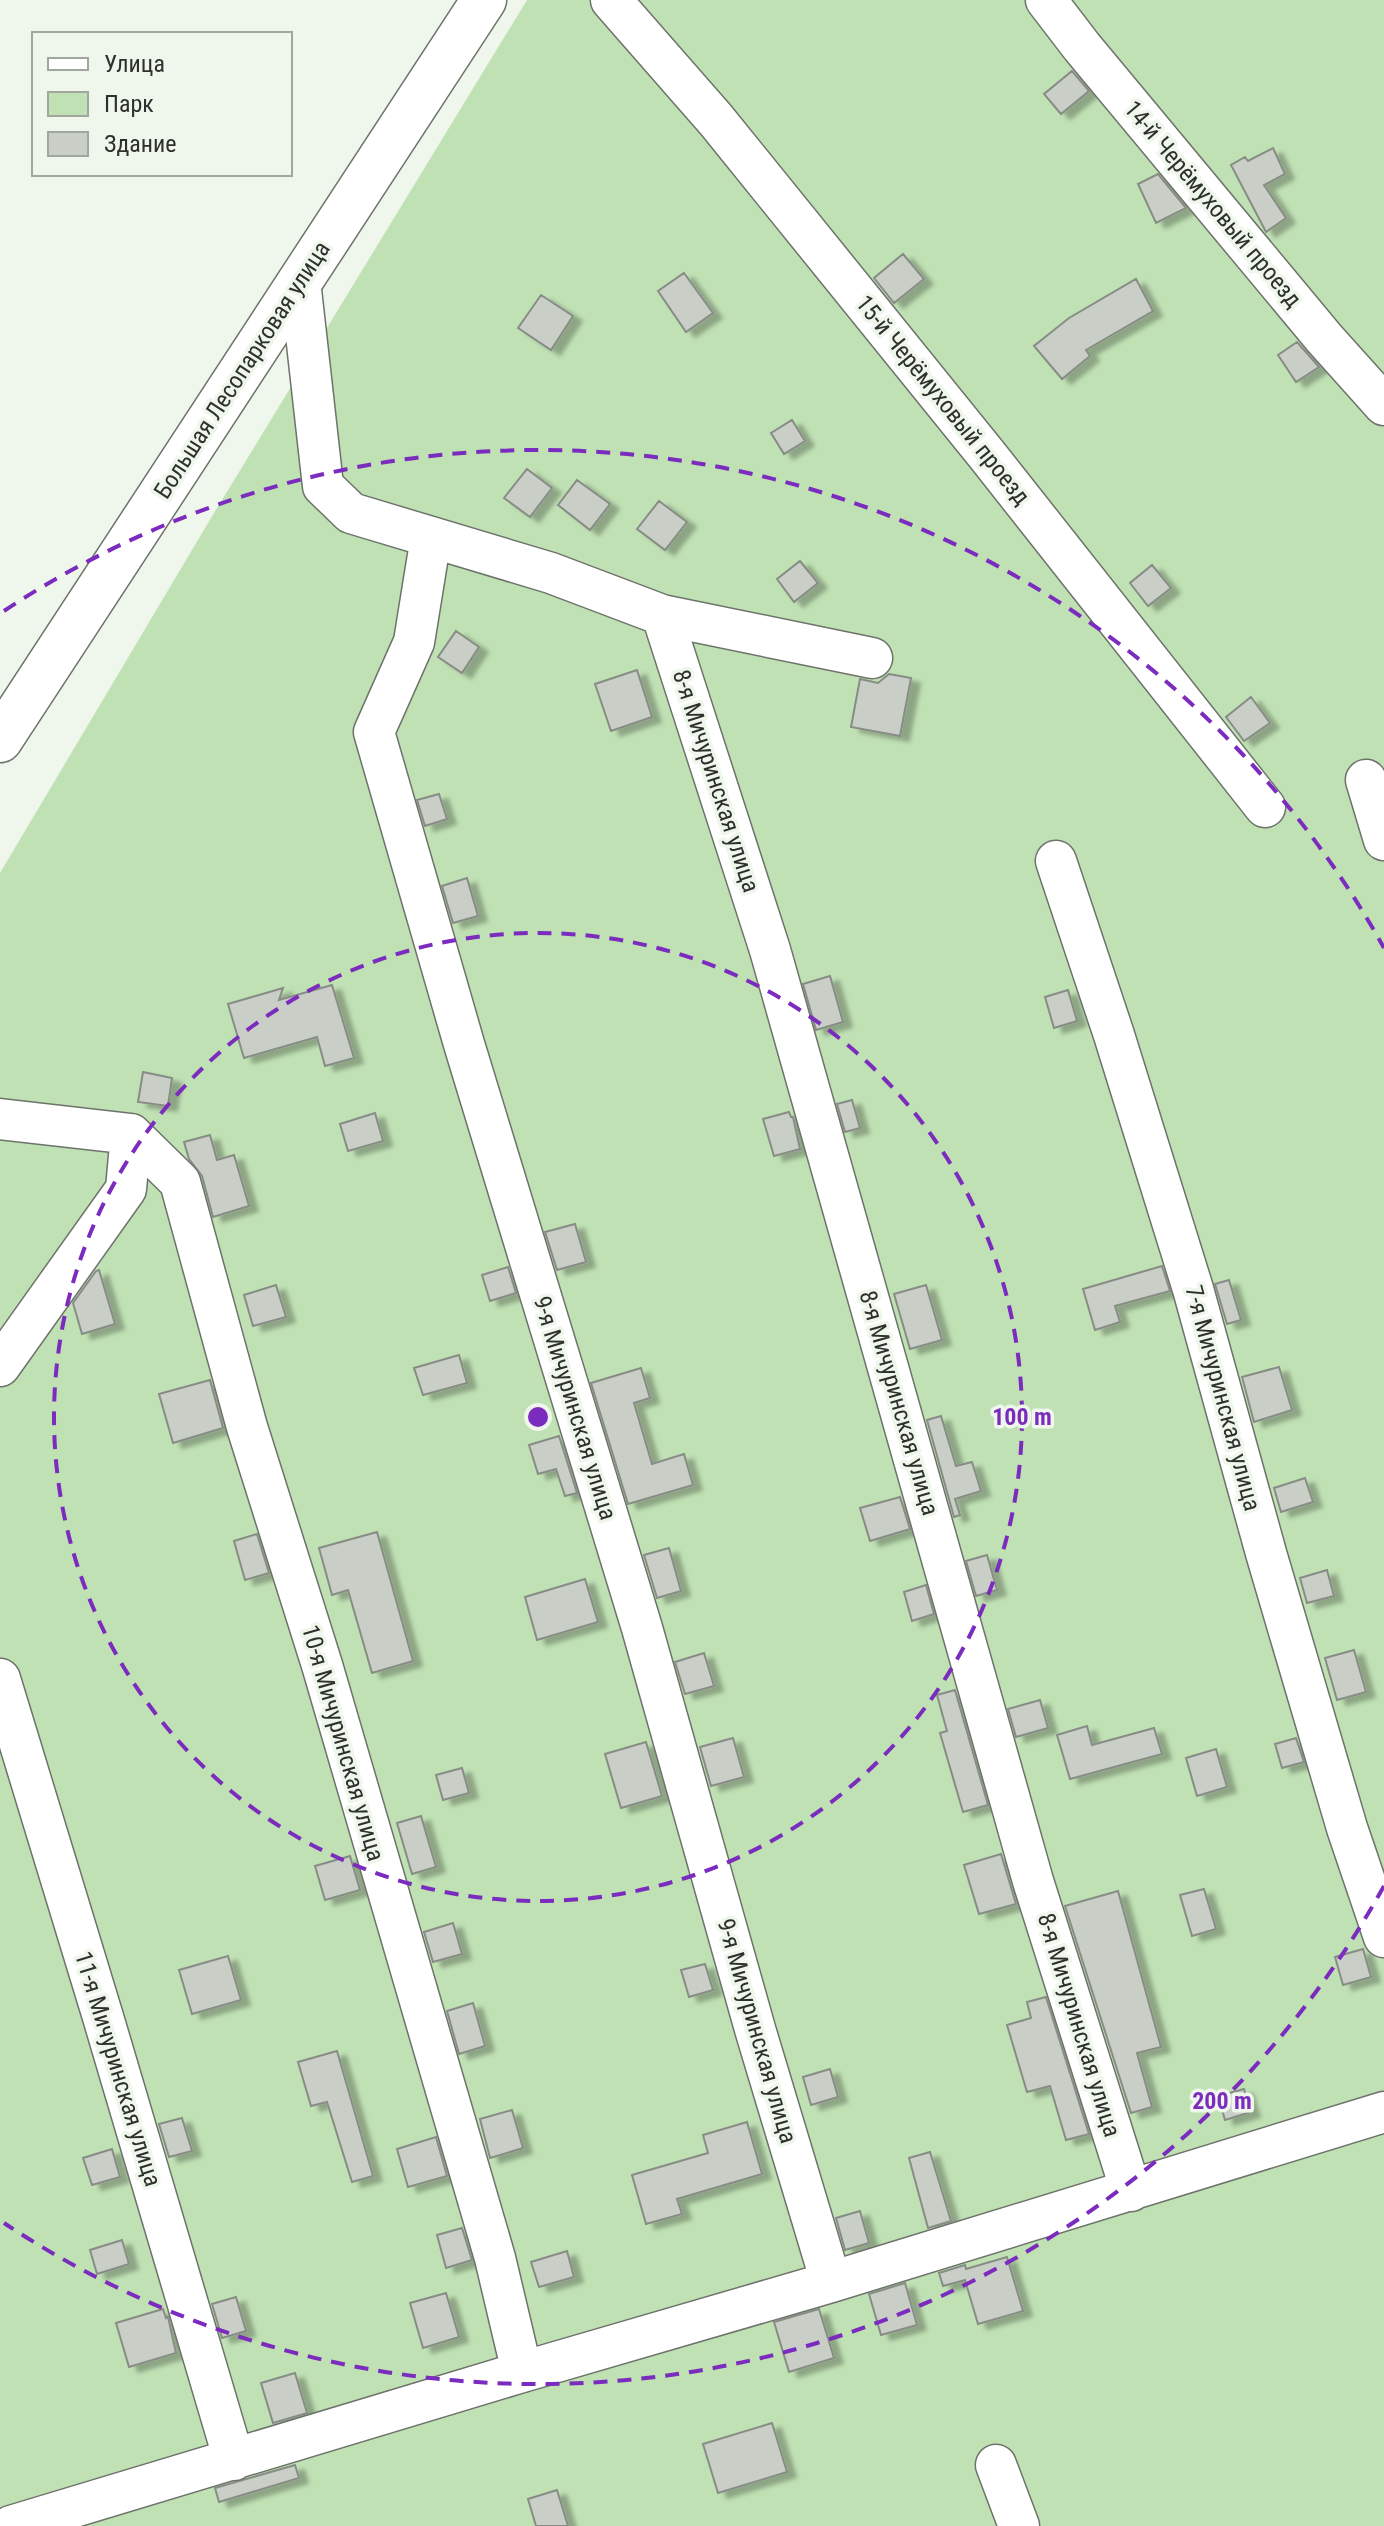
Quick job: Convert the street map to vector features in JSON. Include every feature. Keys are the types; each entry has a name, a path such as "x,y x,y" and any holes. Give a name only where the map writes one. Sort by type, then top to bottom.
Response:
{"main road":[{"name":"Большая Лесопарковая улица","path":"0,740 484,0"}],"street":[{"name":"15-й Черёмуховый проезд","path":"611,0 726,132 1007,479 1265,807"},
{"name":"14-й Черёмуховый проезд","path":"1046,0 1092,60 1384,405"},
{"path":"300,281 323,486 351,513 551,573 662,615 872,658"},
{"name":"9-я Мичуринская улица","path":"431,537 414,642 374,732 464,1044 642,1628 755,2029 831,2282"},
{"name":"8-я Мичуринская улица","path":"662,615 770,950 1033,1881 1131,2191"},
{"path":"1366,780 1384,840"},
{"name":"7-я Мичуринская улица","path":"1056,861 1193,1289 1270,1568 1347,1828 1384,1937"},
{"path":"0,1119 131,1134 126,1189 0,1366"},
{"name":"10-я Мичуринская улица","path":"131,1134 180,1182 247,1427 322,1665 495,2258 522,2372"},
{"name":"11-я Мичуринская улица","path":"0,1679 234,2460"},
{"path":"11,2526 831,2282 1384,2112"},
{"path":"996,2465 1019,2526"}],"green space":[{"path":"527,0 1384,0 1384,2526 0,2526 0,873 211,518"}],"building":[{"path":"1072,71 1089,91 1061,114 1044,94"},
{"path":"1273,148 1285,174 1264,185 1286,218 1266,232 1231,165 1245,157 1248,161"},
{"path":"1158,174 1186,208 1156,223 1138,184"},
{"path":"903,254 924,279 894,303 874,278"},
{"path":"684,273 713,313 686,332 658,291"},
{"path":"1136,279 1153,311 1086,350 1090,356 1062,379 1034,346 1069,318"},
{"path":"541,295 573,316 551,350 518,328"},
{"path":"1297,342 1319,367 1296,382 1278,355"},
{"path":"792,420 805,441 784,454 771,433"},
{"path":"527,469 552,488 530,517 504,498"},
{"path":"577,480 610,504 590,530 558,505"},
{"path":"659,501 687,522 665,550 637,529"},
{"path":"800,561 818,583 794,602 777,579"},
{"path":"1152,565 1171,588 1148,606 1130,583"},
{"path":"456,631 479,647 462,673 438,657"},
{"path":"637,670 652,717 611,731 595,684"},
{"path":"889,674 911,678 900,736 851,727 860,679 878,683"},
{"path":"1251,697 1270,723 1244,741 1226,717"},
{"path":"439,794 447,819 425,826 417,800"},
{"path":"467,878 478,916 453,923 442,886"},
{"path":"830,976 843,1022 816,1030 803,984"},
{"path":"332,985 354,1058 325,1066 317,1037 244,1058 228,1004 283,988 279,1000"},
{"path":"1068,990 1077,1021 1054,1028 1045,997"},
{"path":"143,1072 172,1078 168,1106 138,1102"},
{"path":"852,1100 860,1128 845,1132 837,1104"},
{"path":"789,1112 793,1117 800,1149 774,1156 763,1119"},
{"path":"375,1113 383,1141 348,1151 340,1124"},
{"path":"210,1135 217,1160 234,1155 249,1206 213,1217 202,1176 189,1159 184,1142"},
{"path":"575,1224 586,1262 557,1270 545,1232"},
{"path":"1162,1266 1170,1291 1115,1306 1120,1322 1095,1330 1083,1289"},
{"path":"508,1267 516,1293 490,1301 482,1275"},
{"path":"99,1270 115,1324 82,1334 73,1303"},
{"path":"1229,1280 1241,1320 1227,1324 1215,1284"},
{"path":"276,1285 286,1317 253,1326 244,1295"},
{"path":"926,1285 942,1340 910,1349 894,1294"},
{"path":"459,1355 467,1383 423,1395 414,1368"},
{"path":"1279,1367 1292,1410 1254,1422 1242,1377"},
{"path":"641,1368 650,1398 634,1403 652,1464 684,1454 693,1485 628,1504 591,1383"},
{"path":"210,1380 223,1428 173,1443 159,1394"},
{"path":"941,1416 956,1466 972,1462 981,1491 955,1499 960,1515 954,1517 927,1420"},
{"path":"559,1436 577,1493 565,1496 556,1469 538,1474 529,1445"},
{"path":"1305,1478 1313,1502 1281,1512 1274,1488"},
{"path":"900,1497 910,1529 870,1541 860,1508"},
{"path":"377,1532 413,1661 372,1673 348,1590 332,1595 319,1548"},
{"path":"257,1534 269,1573 245,1580 234,1541"},
{"path":"669,1548 681,1591 657,1598 644,1555"},
{"path":"987,1555 997,1590 976,1596 966,1561"},
{"path":"1327,1570 1334,1596 1307,1603 1300,1578"},
{"path":"585,1579 598,1622 537,1640 525,1597"},
{"path":"926,1585 934,1614 912,1621 904,1592"},
{"path":"1354,1650 1366,1692 1337,1700 1325,1658"},
{"path":"704,1653 714,1686 685,1694 675,1662"},
{"path":"955,1690 988,1805 963,1812 940,1733 947,1731 937,1695"},
{"path":"1040,1700 1048,1728 1016,1737 1008,1709"},
{"path":"1087,1726 1092,1745 1154,1728 1162,1754 1070,1779 1057,1735"},
{"path":"733,1738 744,1777 711,1786 700,1747"},
{"path":"1296,1738 1304,1762 1282,1768 1275,1744"},
{"path":"646,1742 662,1796 621,1808 605,1754"},
{"path":"1216,1749 1227,1787 1197,1796 1186,1758"},
{"path":"462,1768 469,1793 443,1800 436,1775"},
{"path":"421,1816 436,1867 412,1874 397,1823"},
{"path":"1001,1854 1016,1904 979,1914 964,1865"},
{"path":"350,1856 360,1890 325,1900 315,1866"},
{"path":"1204,1889 1216,1929 1192,1936 1180,1895"},
{"path":"1118,1891 1161,2047 1137,2053 1152,2107 1131,2113 1065,1906"},
{"path":"453,1923 462,1954 433,1962 424,1932"},
{"path":"1363,1949 1371,1977 1343,1985 1335,1957"},
{"path":"228,1956 241,2000 192,2014 179,1970"},
{"path":"705,1964 713,1990 689,1997 681,1970"},
{"path":"1046,1997 1089,2134 1066,2140 1050,2086 1027,2092 1007,2025 1031,2018 1027,2002"},
{"path":"473,2003 485,2046 459,2054 447,2011"},
{"path":"337,2051 373,2176 352,2182 327,2102 311,2106 298,2062"},
{"path":"830,2069 838,2097 811,2105 803,2077"},
{"path":"1244,2089 1251,2112 1225,2120 1218,2096"},
{"path":"512,2110 523,2148 490,2158 480,2119"},
{"path":"182,2118 192,2151 169,2157 159,2124"},
{"path":"747,2122 762,2174 677,2199 682,2214 646,2224 632,2175 708,2153 703,2135"},
{"path":"436,2137 447,2176 408,2187 397,2149"},
{"path":"112,2149 120,2177 92,2185 83,2158"},
{"path":"930,2152 951,2221 928,2228 909,2158"},
{"path":"860,2211 869,2243 845,2250 836,2218"},
{"path":"462,2228 472,2260 446,2268 437,2235"},
{"path":"122,2240 129,2264 97,2274 90,2250"},
{"path":"567,2251 574,2277 539,2287 531,2262"},
{"path":"1007,2257 1023,2311 978,2324 965,2280 943,2286 939,2273"},
{"path":"905,2283 917,2325 881,2335 869,2294"},
{"path":"446,2293 459,2337 423,2348 410,2303"},
{"path":"236,2297 246,2331 222,2338 212,2304"},
{"path":"163,2309 168,2317 176,2353 129,2367 116,2323"},
{"path":"819,2309 834,2358 789,2372 774,2322"},
{"path":"295,2373 307,2413 273,2423 261,2383"},
{"path":"772,2423 787,2472 718,2493 703,2444"},
{"path":"295,2465 299,2478 219,2502 215,2488"},
{"path":"557,2490 568,2526 536,2526 528,2499"}]}
